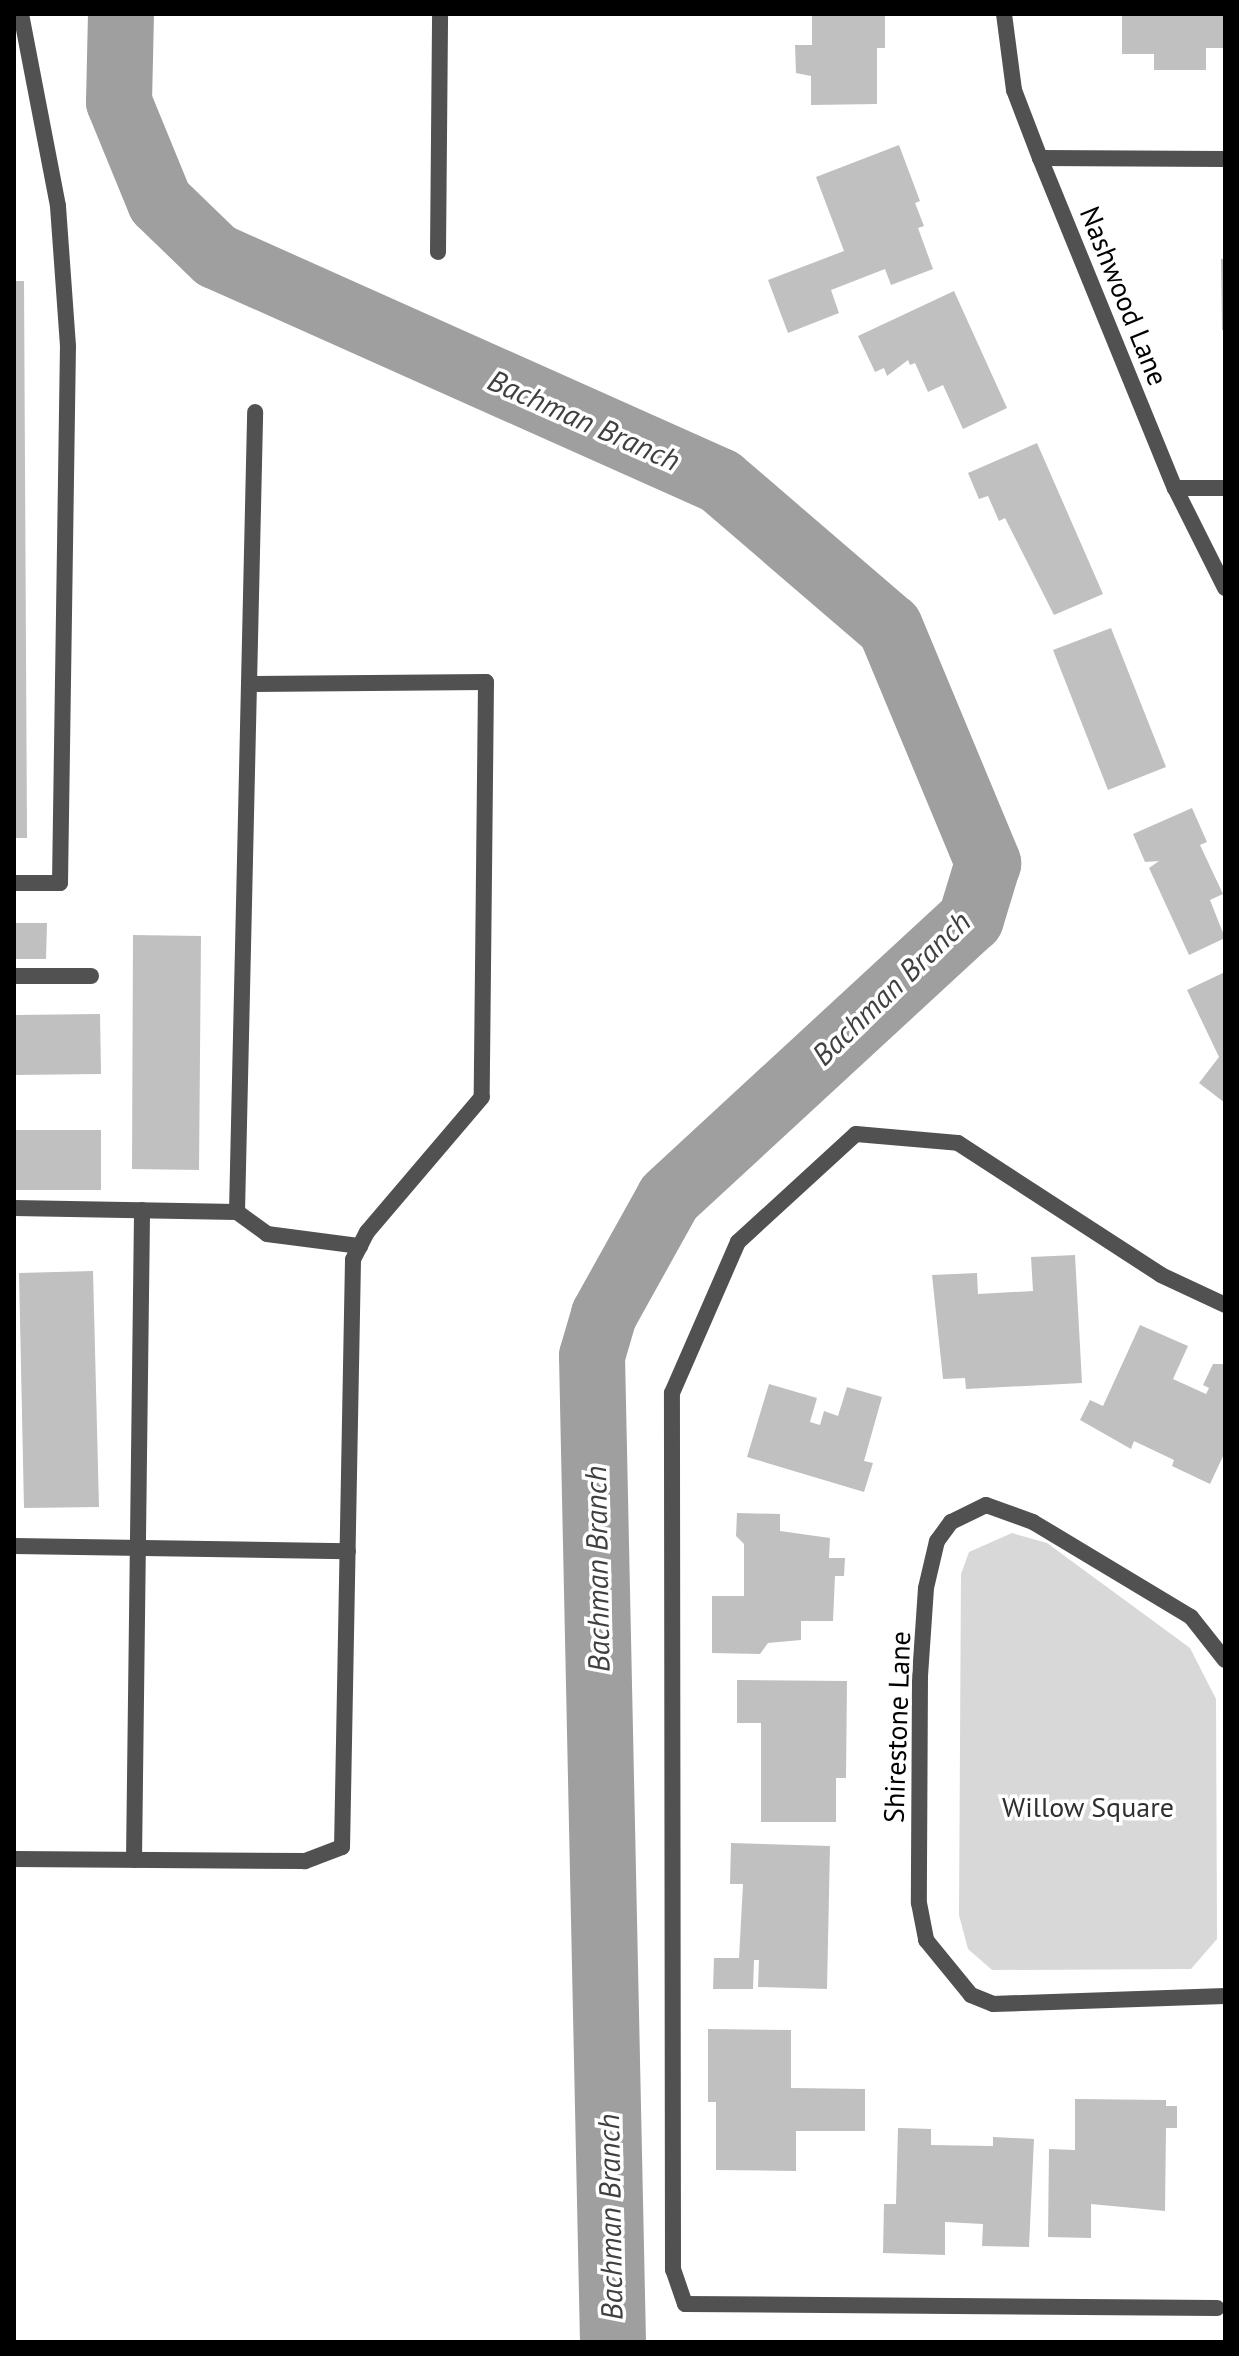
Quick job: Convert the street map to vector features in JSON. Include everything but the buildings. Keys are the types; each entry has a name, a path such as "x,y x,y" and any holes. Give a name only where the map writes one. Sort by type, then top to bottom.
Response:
{"street":[{"path":"14,883 60,883 68,346 60,220 21,14"},
{"path":"438,252 440,14"},
{"name":"Nashwood Lane","path":"1004,14 1014,90 1040,158 1175,488 1225,588"},
{"path":"1040,158 1225,159"},
{"path":"237,1212 255,412"},
{"path":"1175,488 1225,488"},
{"path":"14,1859 305,1861 342,1847 353,1260 360,1246 482,1097 486,682 249,684"},
{"path":"14,976 91,976"},
{"path":"1217,2308 685,2304 673,2270 672,1393 738,1242 856,1134 958,1143 1161,1275 1225,1305"},
{"path":"14,1208 237,1212 267,1234 360,1246"},
{"path":"134,1860 141,1548 142,1210"},
{"name":"Shirestone Lane","path":"1225,1660 1211,1636 1191,1617 1033,1522 986,1505 951,1522 937,1541 926,1588 920,1676 919,1903 926,1940 971,1995 993,2004 1225,1996"},
{"path":"14,1546 348,1551"}],"green space":[{"name":"Willow Square","path":"1012,1533 1047,1543 1190,1648 1216,1699 1217,1939 1191,1969 992,1970 968,1949 959,1915 961,1574 969,1552"}],"waterway":[{"name":"Bachman Branch","path":"121,14 119,102 160,202 216,256 720,481 890,627 988,863 971,919 669,1198 604,1315 592,1356 613,2342"}]}
